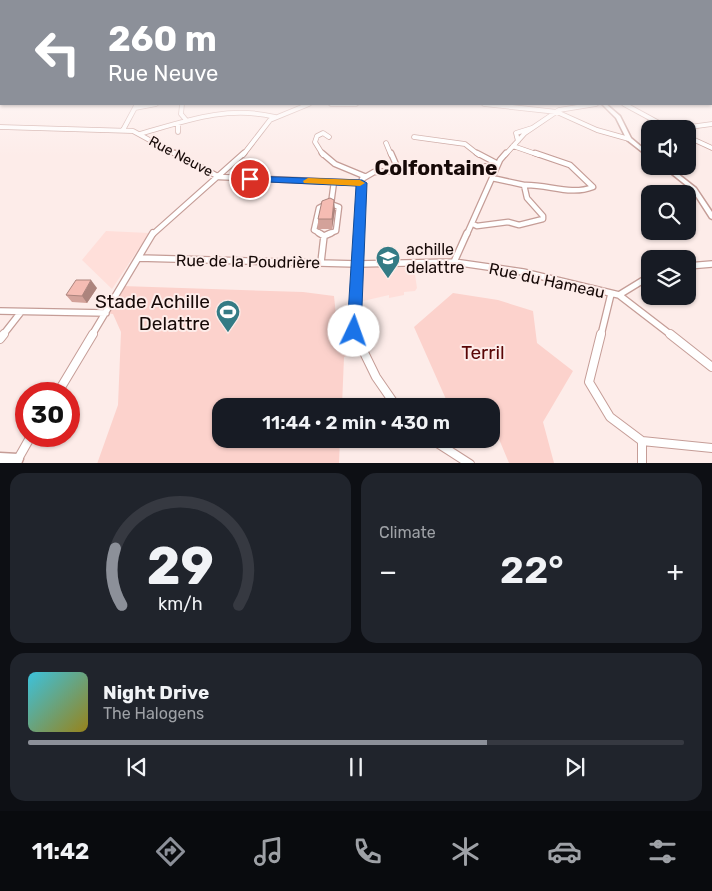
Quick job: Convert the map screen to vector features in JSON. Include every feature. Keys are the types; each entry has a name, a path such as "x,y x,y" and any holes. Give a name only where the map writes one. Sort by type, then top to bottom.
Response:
{"street":[{"path":"123,130 132,113"},
{"path":"181,113 186,120"},
{"path":"140,134 186,120 232,113"},
{"path":"258,113 275,117"},
{"path":"64,382 155,230 250,148 270,120 286,113"},
{"path":"454,262 473,224 498,165 518,141 557,113"},
{"path":"559,113 596,130 629,139 641,149"},
{"path":"613,113 618,117 629,139"},
{"path":"640,113 653,120"},
{"path":"178,124 178,132"},
{"path":"696,126 712,124"},
{"name":"Rue Neuve","path":"0,127 123,130 140,134 219,177 362,183"},
{"path":"329,136 323,133 317,136 315,142 319,152 336,165 364,176 398,169 498,165"},
{"path":"414,137 465,144 483,158 498,165"},
{"path":"696,141 712,148"},
{"path":"386,143 398,169"},
{"path":"492,178 524,185 535,183 577,193 593,187 570,164 514,146"},
{"path":"676,175 694,189 712,217"},
{"path":"364,176 362,183 354,331 376,377 390,398"},
{"path":"331,204 334,182"},
{"path":"473,224 477,226 508,222 519,225 543,219 543,216 527,198 524,185"},
{"path":"331,204 338,207 336,231 324,236 314,230 318,208 331,204"},
{"path":"321,262 324,236"},
{"name":"Rue de la Poudrière","path":"139,258 357,264"},
{"name":"Rue du Hameau","path":"357,264 454,262 523,272 615,295 712,367"},
{"path":"696,265 712,264"},
{"path":"641,281 615,295 589,382 600,405 616,425 642,441 712,448"},
{"path":"0,311 106,313"},
{"path":"0,339 21,312"},
{"path":"642,441 642,463"},
{"path":"0,458 16,461 25,447"},
{"path":"445,448 468,463"}],"shaded area":[{"path":"106,231 149,233 112,289 82,260"},
{"name":"achille delattre","path":"365,267 414,268 417,288 415,291 404,292 404,295 389,298 389,295 359,302 361,270"}],"green space":[{"path":"122,286 303,292 334,296 336,315 354,315 354,331 360,348 344,357 342,398 212,398 212,448 340,448 339,463 97,463 118,405 121,332 113,314 106,313"},
{"name":"Terril","path":"453,293 498,300 533,311 537,343 573,371 543,422 554,463 509,463 500,442 500,398 445,398 414,327"}],"building":[{"path":"330,198 334,200 332,219 318,219 322,201"},
{"path":"76,280 91,280 82,296 66,295"}],"slow traffic":[{"path":"308,181 360,183"}],"place":[{"name":"achille delattre","path":"388,279"},
{"name":"Stade Achille Delattre","path":"228,333"}],"district":[{"name":"Colfontaine","path":"436,168"}],"route":[{"path":"250,179 362,183 354,331"}]}
